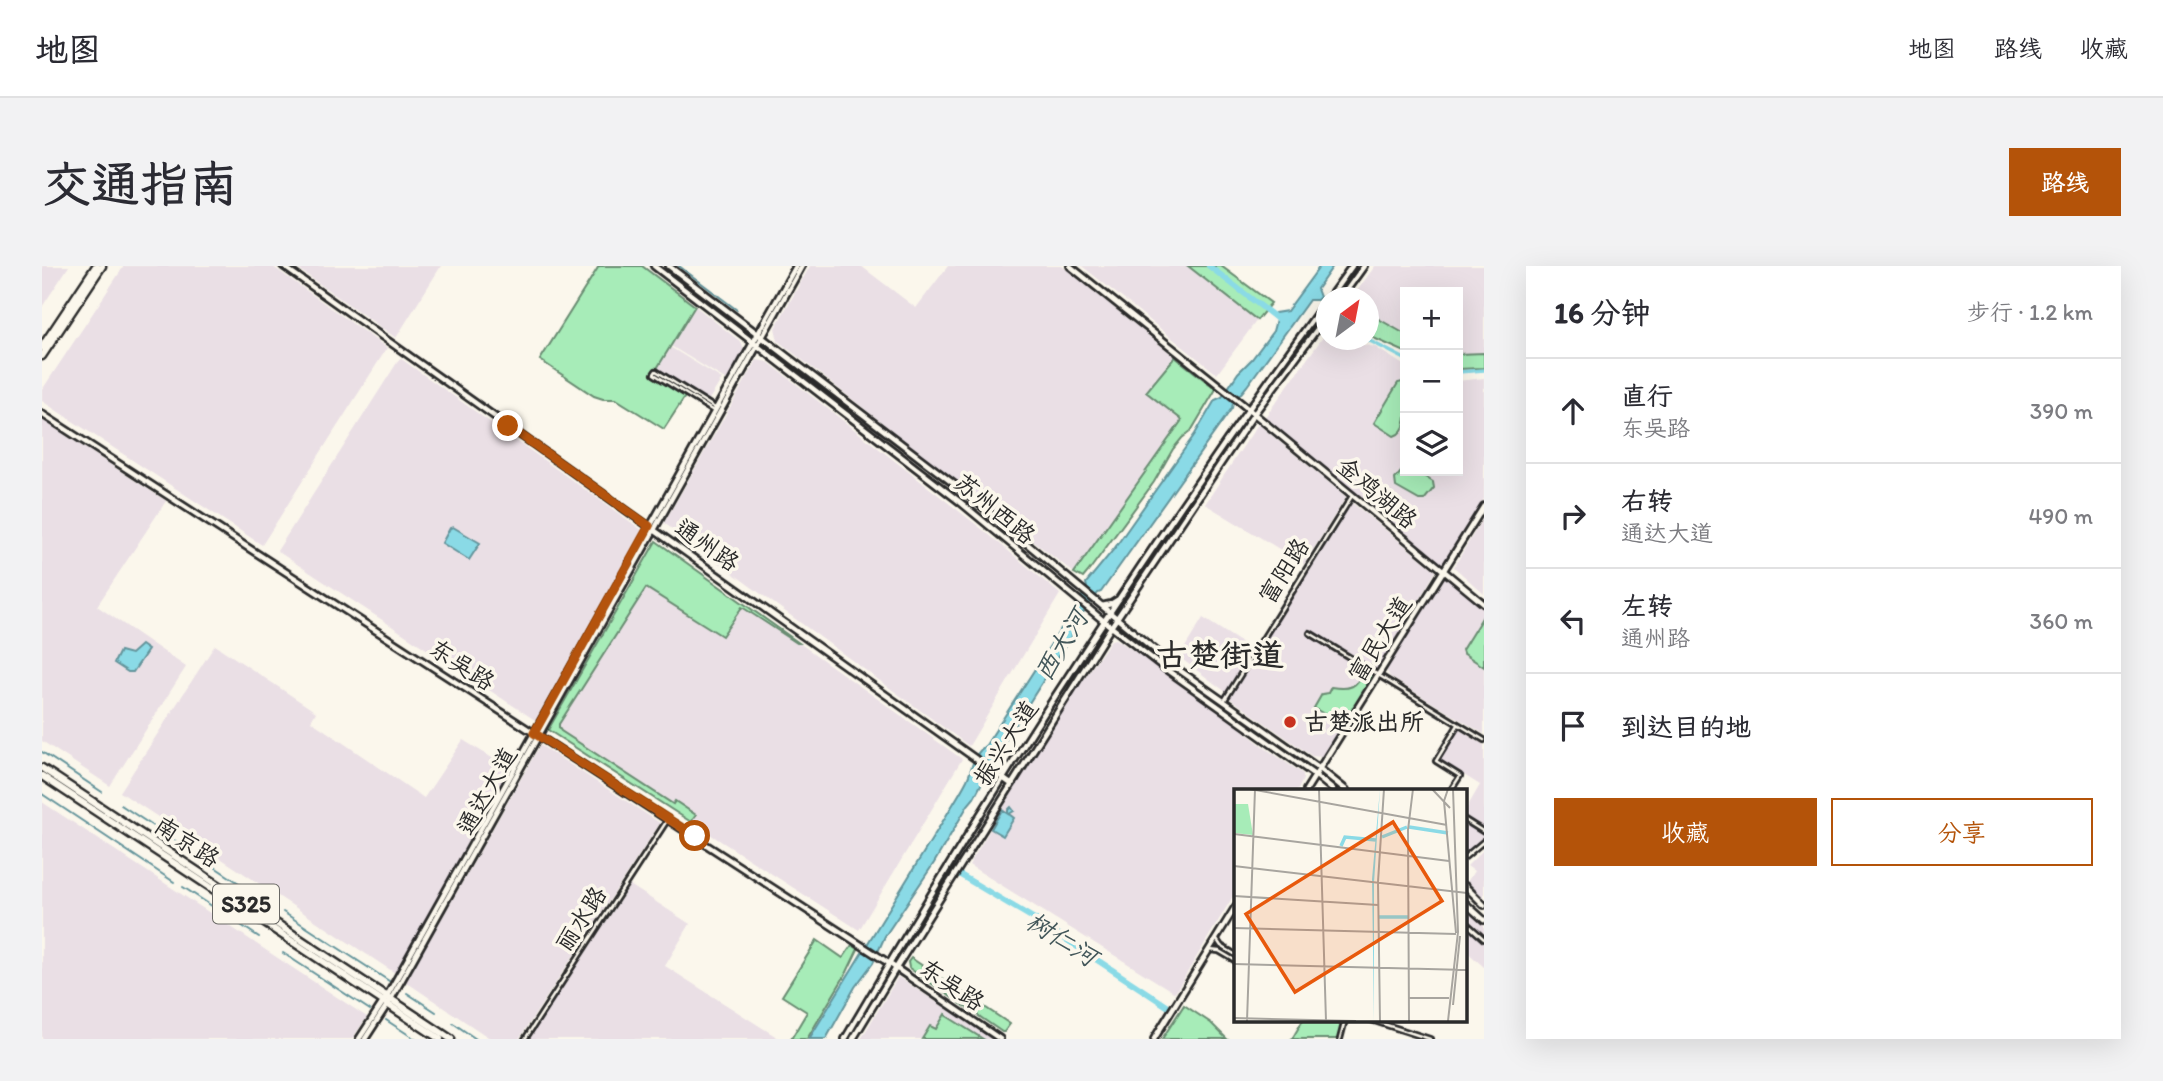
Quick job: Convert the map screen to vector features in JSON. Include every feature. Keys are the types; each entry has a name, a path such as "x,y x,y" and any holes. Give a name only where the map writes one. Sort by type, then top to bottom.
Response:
{"main road":[{"path":"42,346 96,266"},
{"path":"42,356 102,266"},
{"name":"通州路","path":"283,266 1012,783"},
{"name":"苏州西路","path":"654,266 960,502 1168,671 1332,789"},
{"name":"苏州西路","path":"668,266 967,494 1178,669 1345,789"},
{"name":"通达大道","path":"760,335 796,266"},
{"name":"通达大道","path":"365,1039 755,343 802,266"},
{"name":"金鸡湖路","path":"1070,266 1248,408 1484,604"},
{"name":"振兴大道","path":"1337,287 1352,266"},
{"path":"1349,287 1364,266"},
{"name":"振兴大道","path":"845,1039 886,961 1003,778 1248,408 1316,315"},
{"name":"振兴大道","path":"853,1039 1111,627 1254,414 1316,330"},
{"name":"东吴路","path":"42,414 886,961 1000,1039"},
{"name":"富民大道","path":"1308,789 1484,506"},
{"path":"1101,605 1116,602 1124,594"},
{"path":"1129,601 1124,617 1133,631"},
{"path":"1094,613 1097,635"},
{"path":"1105,637 1113,633 1121,634 1127,627"},
{"name":"南京路","path":"42,768 387,1000 440,1039"},
{"name":"南京路","path":"42,776 451,1039"},
{"path":"1466,889 1484,906"},
{"path":"1466,904 1484,920"},
{"path":"1154,1039 1234,909"},
{"name":"通达大道","path":"359,1039 387,1000"}],"street":[{"path":"678,387 656,372 654,374 717,411"},
{"name":"富阳路","path":"1224,701 1352,495"},
{"path":"1310,633 1484,740"},
{"path":"1452,789 1461,776 1436,761 1458,724"},
{"name":"丽水路","path":"524,1039 668,819"},
{"path":"1466,821 1484,832"},
{"path":"1466,856 1484,841"},
{"path":"1466,923 1484,939"},
{"path":"1216,939 1221,946 1234,954"},
{"path":"1209,950 1219,951 1234,960"},
{"path":"1340,1039 1344,1021"},
{"path":"1374,1021 1430,1039"}],"shaded area":[{"path":"42,266 69,266 42,307"},
{"path":"124,266 272,266 387,348 262,545 42,401 42,390"},
{"path":"294,266 441,266 396,338"},
{"path":"810,266 861,266 916,308 948,266 1062,266 1175,357 1147,392 1182,420 1074,573 778,341 775,328"},
{"path":"1082,266 1188,266 1257,320 1217,374"},
{"path":"1375,266 1484,266 1484,353 1463,354 1463,287 1400,287 1400,331 1379,319 1379,287 1360,287"},
{"path":"695,306 741,342 743,355 728,381 671,346"},
{"path":"670,347 722,379 708,401 657,369"},
{"path":"1316,347 1316,350 1379,350 1400,363 1400,476 1463,476 1463,380 1484,378 1484,499 1444,566 1265,417"},
{"path":"400,358 642,530 538,722 277,551"},
{"path":"757,360 768,362 987,533 1060,594 969,746 664,523"},
{"path":"42,420 166,501 97,606 186,667 110,786 42,741"},
{"path":"1258,424 1346,497 1304,564 1205,504"},
{"path":"1351,502 1436,571 1344,726 1322,757 1312,756 1231,699 1231,696"},
{"path":"1484,516 1484,594 1454,567"},
{"path":"656,541 962,759 859,930 548,730"},
{"path":"1446,577 1484,607 1484,734 1390,677 1387,671 1388,664 1442,578"},
{"path":"1203,618 1253,650 1226,692 1179,657"},
{"path":"1116,639 1199,695 1265,748 1303,774 1298,789 1234,789 1234,895 1175,993 969,865 1054,723 1111,640"},
{"path":"215,645 316,712 311,721 424,798 463,740 510,769 395,973 120,792"},
{"path":"1458,729 1484,745 1484,829 1466,817 1466,809 1480,785 1440,760"},
{"path":"540,745 660,823 519,1039 491,1039 406,982"},
{"path":"42,802 367,1017 352,1039 42,1039"},
{"path":"1466,823 1484,834 1484,839 1466,854"},
{"path":"1484,849 1484,898 1467,882 1474,871 1467,866"},
{"path":"630,885 690,924 665,966 780,1039 529,1039"},
{"path":"1466,908 1484,924 1484,967 1466,951"},
{"path":"898,977 993,1039 861,1039"}],"green space":[{"path":"599,266 642,266 695,306 653,375 686,395 664,429 616,399 594,396 540,360"},
{"path":"1188,266 1221,266 1271,303 1257,320"},
{"path":"1379,319 1400,331 1400,350 1379,340"},
{"path":"1484,353 1484,368 1463,369 1463,354"},
{"path":"1175,357 1216,389 1191,431 1173,449 1154,482 1083,578 1074,573 1182,420 1146,392"},
{"path":"1398,383 1400,433 1394,436 1374,423"},
{"path":"1400,473 1400,476 1424,476 1433,482 1434,488 1424,500 1419,500 1396,487 1395,479"},
{"path":"656,541 799,643 742,607 722,636 646,588 559,724 561,731 673,804 675,801 696,815 691,822 548,730"},
{"path":"1484,617 1484,667 1462,650"},
{"path":"1364,669 1372,675 1372,682 1344,726 1314,708 1322,694 1328,693 1331,687 1348,688 1356,684"},
{"path":"817,940 843,958 852,945 858,949 807,1039 791,1039 807,1012 782,996"},
{"path":"911,958 1010,1024 1002,1032 909,968 908,962"},
{"path":"1184,1005 1211,1023 1227,1039 1162,1039"},
{"path":"945,1014 983,1039 922,1039 930,1026 936,1029"},
{"path":"1302,1021 1337,1021 1341,1026 1338,1039 1292,1039"}],"water":[{"name":"西大河","path":"1320,266 1333,266 1316,287 1316,300 1309,300 1233,403 1101,592 1082,614 1076,629 998,752 974,798 885,936 873,963 855,987 826,1039 809,1039 960,794 975,757 986,745 1087,588 1086,583 1114,549 1195,434 1215,400 1222,397 1273,331 1275,313 1287,311"},
{"path":"453,527 480,543 469,560 442,543"},
{"path":"141,645 148,650 133,672 128,672 114,663 120,651 131,654"},
{"path":"1011,807 1014,811 1009,814 1014,818 1003,836 991,829 1002,810 1008,814"}],"waterway":[{"path":"679,266 737,310"},
{"path":"1209,266 1280,321"},
{"path":"1379,346 1400,356"},
{"path":"1463,372 1484,370"},
{"path":"42,752 102,792"},
{"path":"42,794 174,882"},
{"path":"121,805 251,891"},
{"name":"树仁河","path":"957,873 1038,921 1167,1006"},
{"path":"183,887 259,937"},
{"path":"283,912 389,981"},
{"path":"283,953 370,1010"},
{"path":"407,993 436,1012"},
{"path":"386,1020 415,1039"},
{"path":"453,1023 476,1039"}],"place":[{"name":"古楚派出所","path":"1290,722"}],"district":[{"name":"古楚街道","path":"1220,655"}],"route":[{"path":"508,426 649,526 534,733 695,836"}]}
